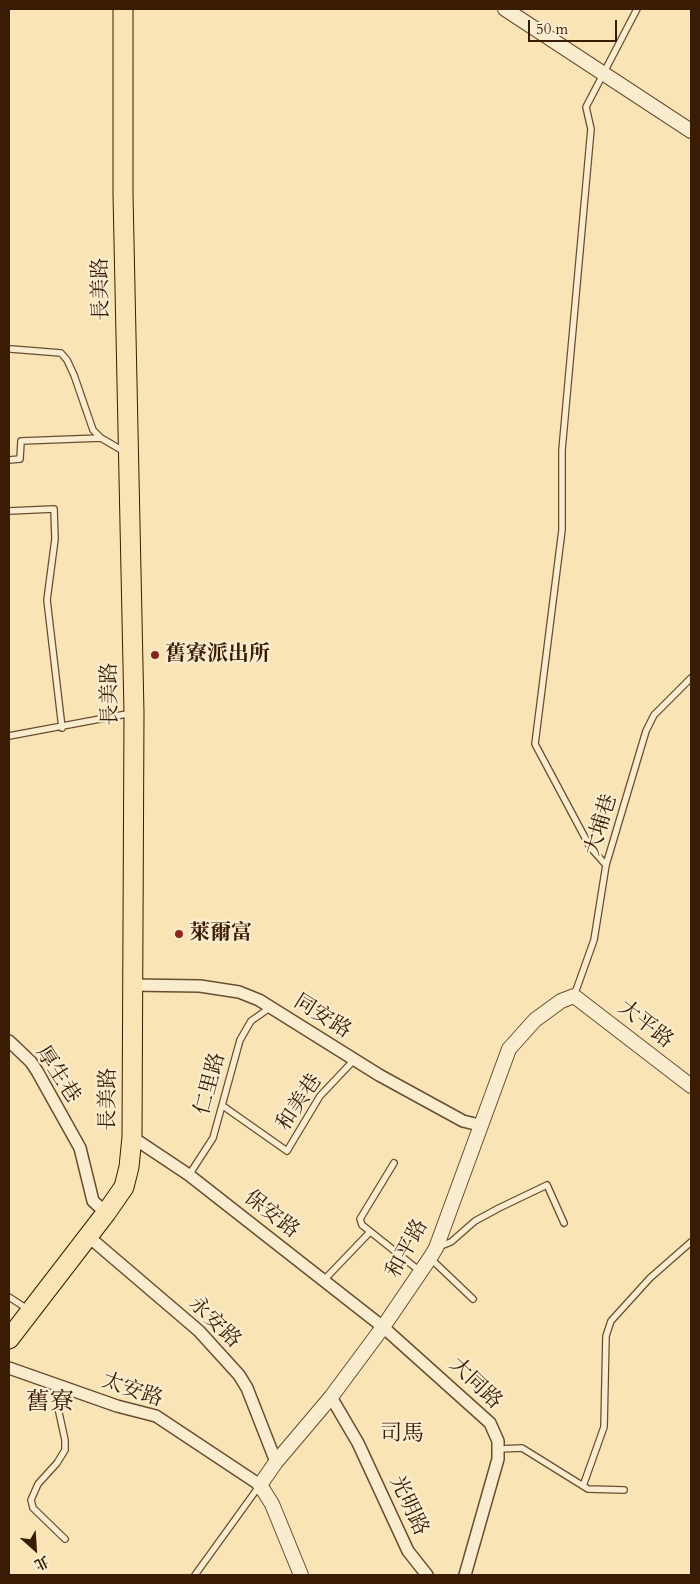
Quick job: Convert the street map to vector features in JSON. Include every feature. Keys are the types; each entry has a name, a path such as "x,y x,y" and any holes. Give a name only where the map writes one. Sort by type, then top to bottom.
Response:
{"main road":[{"name":"長美路","path":"9,1339 89,1237 124,1188 129,1167 132,1137 131,985 134,713 123,194 123,9"}],"street":[{"path":"504,9 691,131"},
{"name":"同安路","path":"131,985 200,986 239,992 271,1007 354,1060 464,1121 479,1125"},
{"name":"大平路","path":"574,996 691,1086"},
{"name":"和平路","path":"260,1485 276,1462 331,1397 384,1327 433,1253 479,1125 509,1049 535,1020 561,1002 574,996"},
{"name":"厚生巷","path":"9,1041 31,1062 37,1071 80,1148 93,1201 106,1213"},
{"name":"保安路","path":"132,1137 189,1175 384,1327"},
{"name":"永安路","path":"89,1237 199,1331 239,1375 248,1388 276,1462"},
{"name":"大同路","path":"384,1327 490,1423 498,1441 498,1459 465,1575"},
{"name":"太安路","path":"9,1368 59,1386 156,1416 260,1485"},
{"name":"光明路","path":"331,1397 358,1443 408,1551 427,1575"},
{"path":"260,1485 272,1504 298,1574"}],"lane":[{"path":"606,865 590,847 535,744 562,530 562,450 591,128 586,107 637,9"},
{"path":"11,349 61,353 70,368 93,430 101,438 129,455"},
{"path":"9,460 20,460 21,441 101,438"},
{"path":"9,511 54,508 55,539 47,600 62,728"},
{"name":"大埔巷","path":"574,996 594,940 606,865 646,731 654,715 691,678"},
{"path":"9,736 62,728 134,713"},
{"name":"仁里路","path":"189,1175 213,1138 240,1040 252,1021 271,1007"},
{"name":"和美巷","path":"223,1106 288,1151 320,1096 354,1060"},
{"path":"394,1163 360,1219 362,1225 369,1233 421,1272"},
{"path":"473,1299 433,1253 451,1242 475,1221 547,1185 564,1223"},
{"path":"324,1280 369,1233"},
{"path":"582,1486 604,1427 606,1336 611,1321 650,1278 691,1242"},
{"path":"9,1297 30,1312"},
{"path":"59,1386 58,1408 65,1440 65,1450 57,1463 38,1484 31,1500 33,1508 65,1539"},
{"path":"498,1449 522,1448 582,1486 595,1490 624,1490"},
{"path":"195,1575 260,1485"}],"place":[{"name":"舊寮派出所","path":"155,655"},
{"name":"萊爾富","path":"179,934"}],"district":[{"name":"舊寮","path":"50,1403"},
{"name":"司馬","path":"402,1435"}]}
